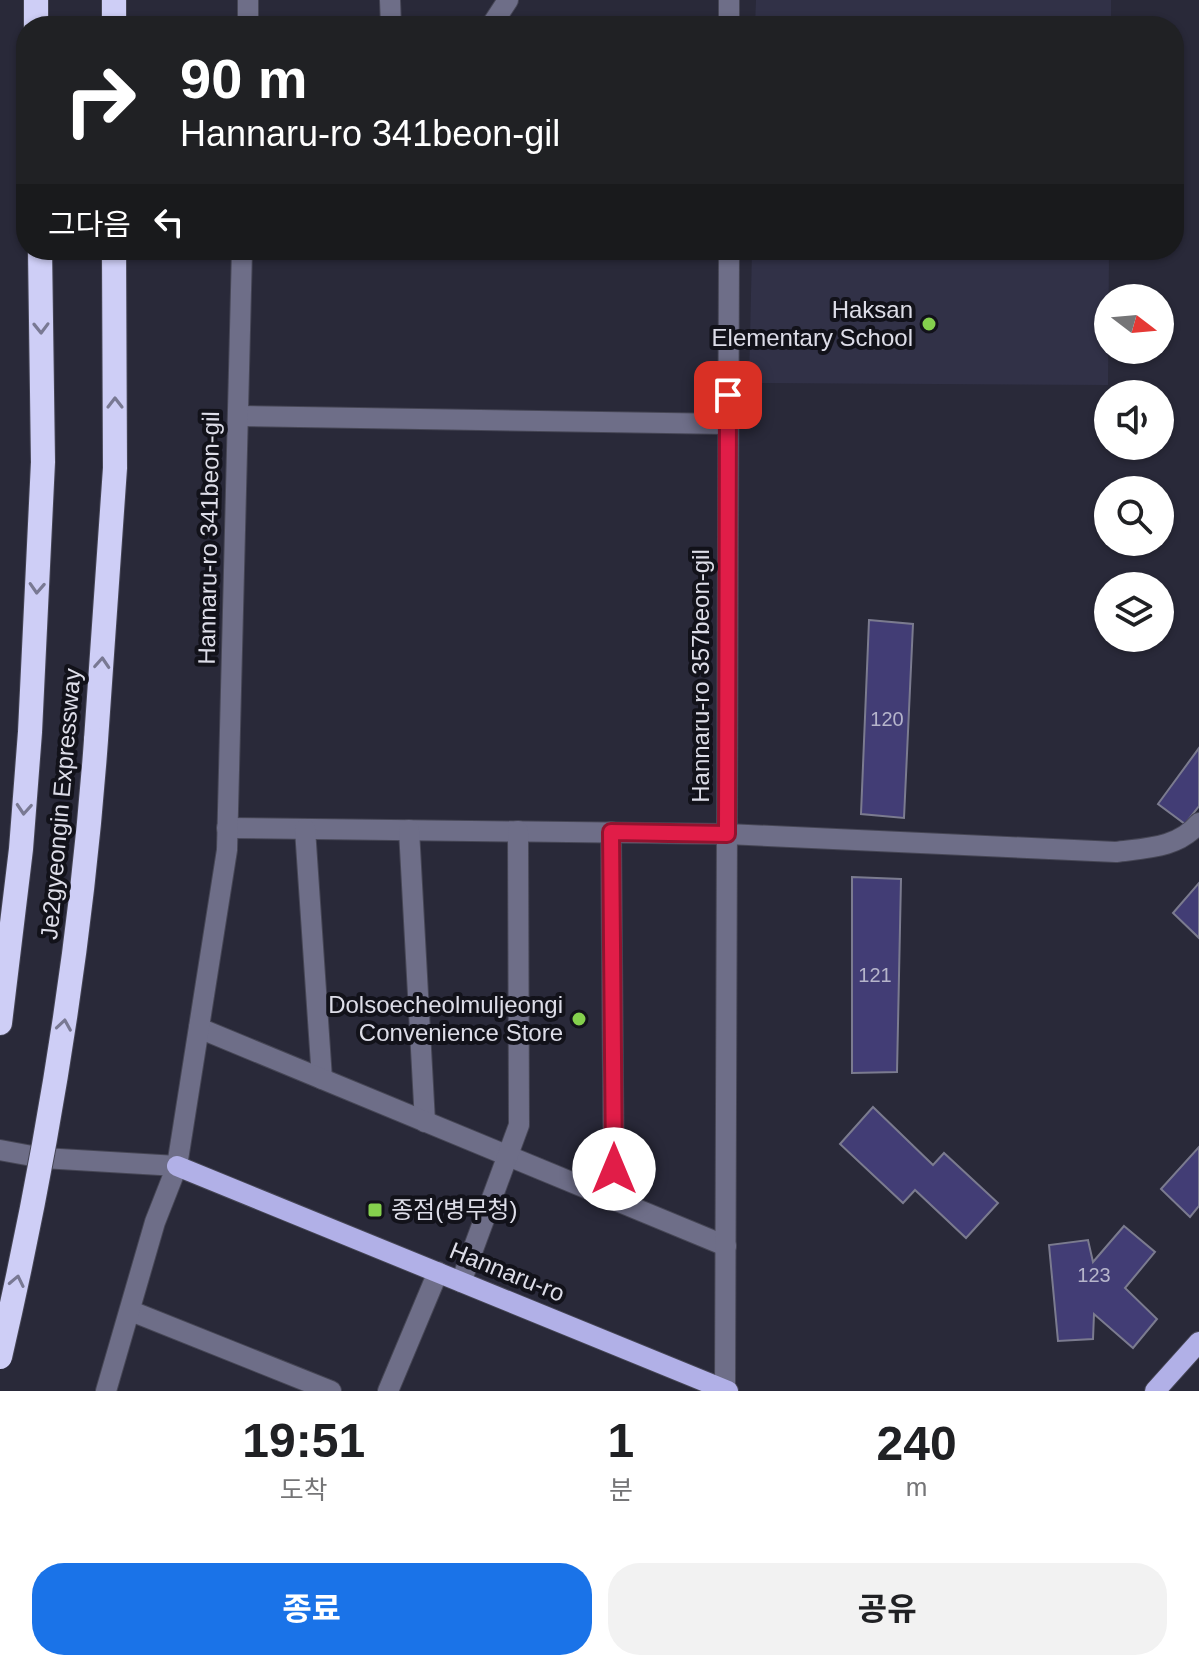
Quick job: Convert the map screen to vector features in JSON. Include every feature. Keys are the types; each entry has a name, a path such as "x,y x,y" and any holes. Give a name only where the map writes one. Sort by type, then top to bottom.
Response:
{"highway":[{"name":"Je2gyeongin Expressway","path":"0,1023 21,849 30,732 43,462 40,260"},
{"name":"Je2gyeongin Expressway","path":"0,1357 19,1275 57,1073 80,923 115,468 114,260"}],"main road":[{"name":"Hannaru-ro","path":"177,1166 726,1390"},
{"path":"1155,1391 1199,1342"}],"street":[{"name":"Hannaru-ro 341beon-gil","path":"177,1166 227,850 242,260"},
{"name":"Hannaru-ro 357beon-gil","path":"726,1390 729,260"},
{"path":"238,416 728,424"},
{"path":"227,828 727,834 1116,852 1167,845 1189,834 1199,823"},
{"path":"305,829 322,1079"},
{"path":"409,830 425,1122"},
{"path":"461,1282 519,1125 518,831"},
{"path":"611,832 614,1200"},
{"path":"199,1028 726,1246"},
{"name":"Hannaru-ro","path":"0,1150 43,1158 177,1166"},
{"path":"106,1391 155,1222 177,1166"},
{"path":"388,1391 438,1272"},
{"path":"131,1311 331,1391"}],"shaded area":[{"path":"756,0 1111,0 1111,16 755,16"},
{"name":"Haksan Elementary School","path":"752,260 1109,260 1109,284 1094,284 1094,364 1108,364 1108,380 1094,380 1094,385 749,383"}],"building":[{"path":"869,620 913,624 904,818 861,814"},
{"path":"1199,748 1199,806 1185,824 1158,804"},
{"path":"852,877 901,879 897,1072 852,1073"},
{"path":"1199,883 1199,938 1173,913"},
{"path":"873,1107 933,1165 944,1153 998,1203 966,1238 915,1190 903,1203 840,1144"},
{"path":"1199,1147 1199,1206 1190,1217 1161,1189"},
{"path":"1124,1226 1155,1252 1125,1288 1157,1319 1133,1348 1094,1314 1093,1339 1058,1341 1049,1245 1088,1240 1093,1262"}],"place":[{"name":"Haksan Elementary School","path":"929,324"},
{"name":"Dolsoecheolmuljeongi Convenience Store","path":"579,1019"},
{"name":"종점(병무청)","path":"375,1210"}],"route":[{"path":"614,1169 611,832 727,834 728,395"}]}
